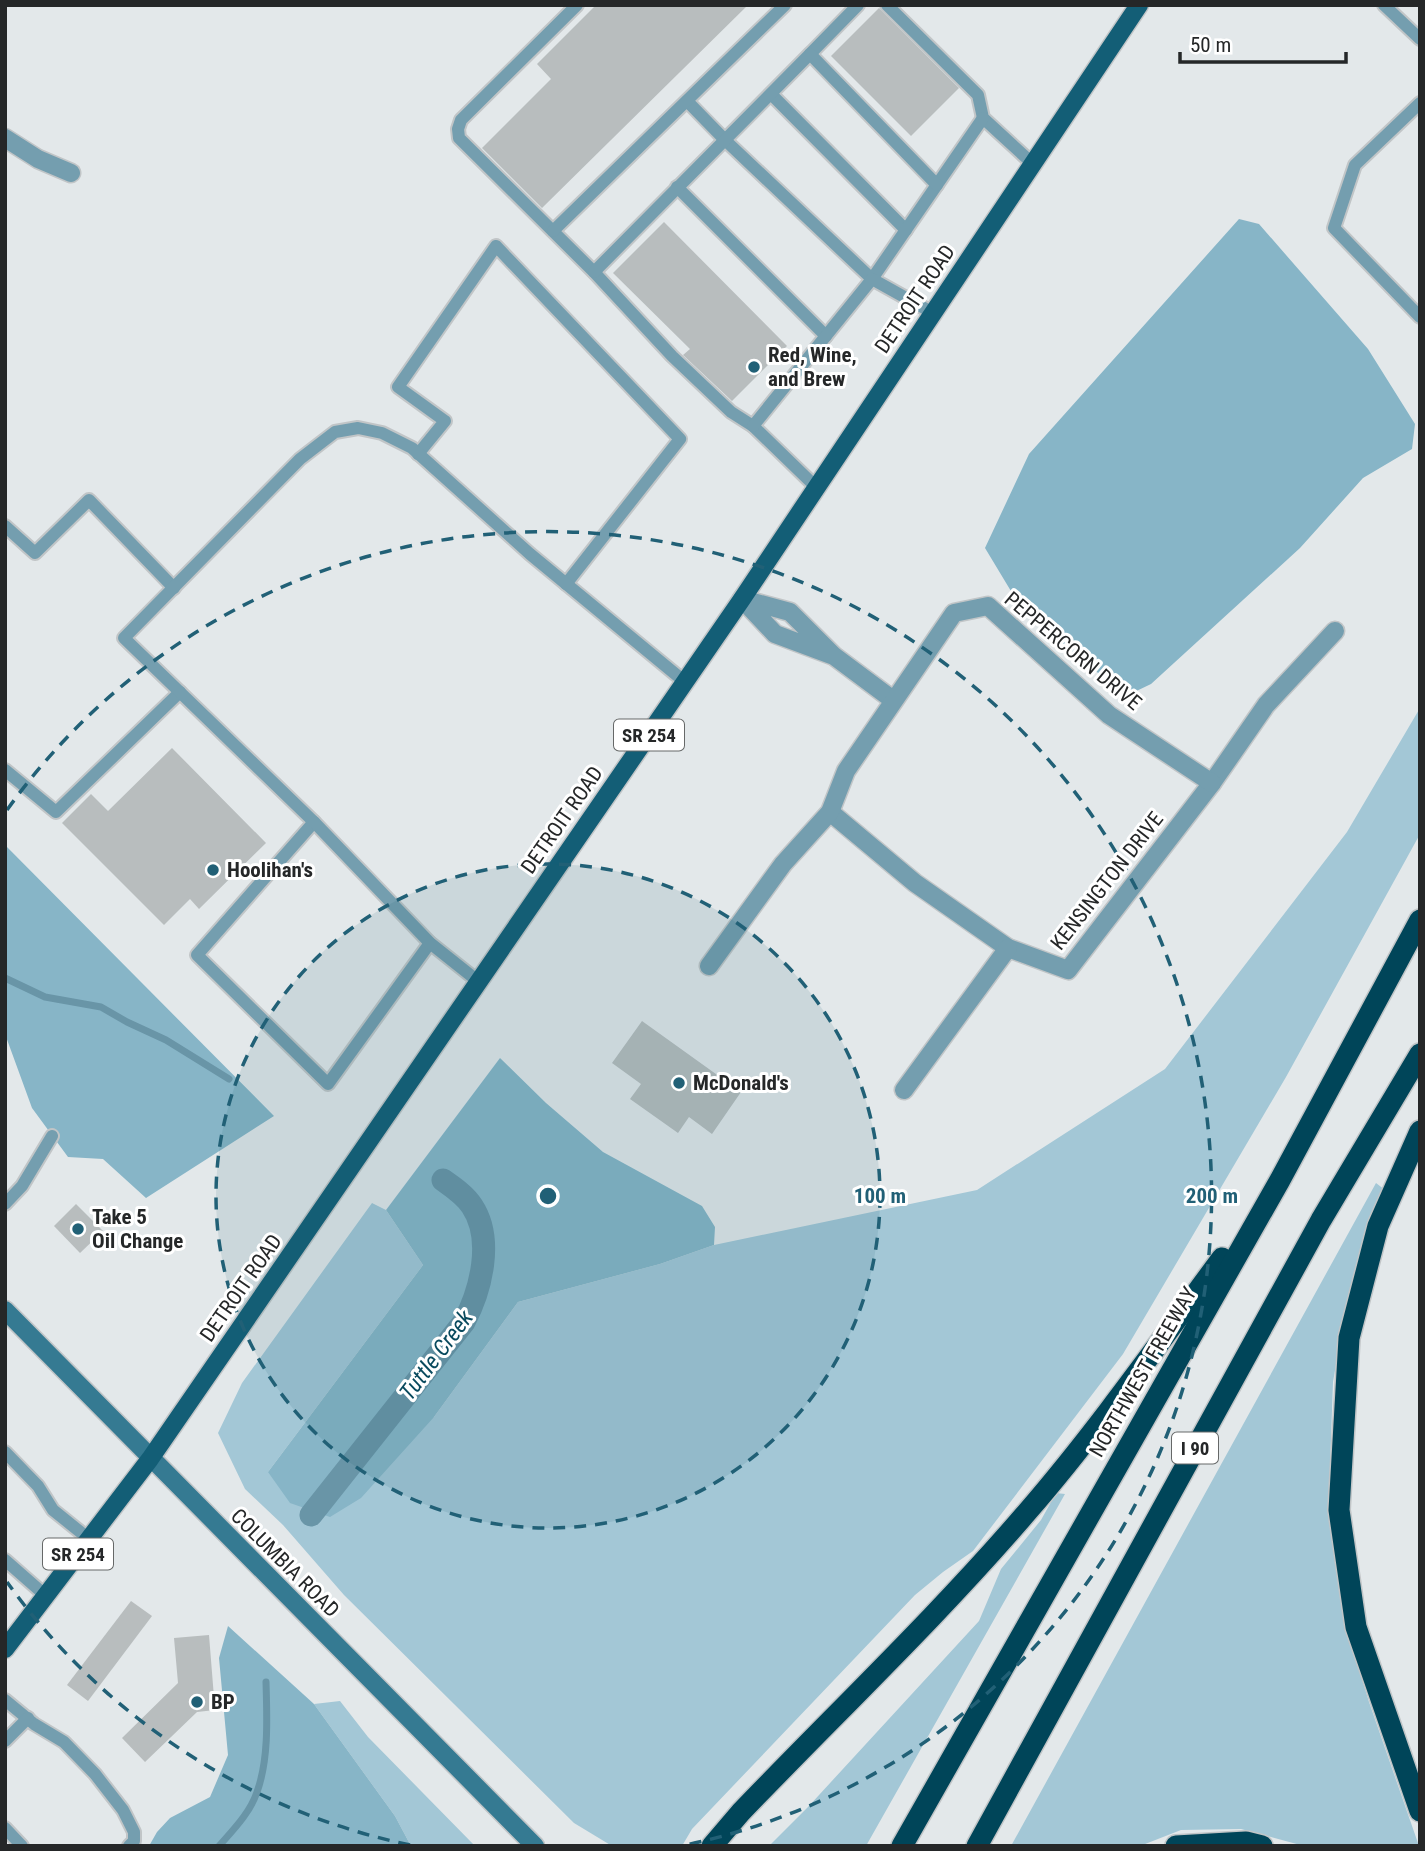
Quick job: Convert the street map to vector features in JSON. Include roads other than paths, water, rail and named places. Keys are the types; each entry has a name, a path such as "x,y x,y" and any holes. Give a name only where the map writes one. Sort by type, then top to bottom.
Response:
{"highway":[{"name":"NORTHWEST FREEWAY","path":"902,1846 1280,1180 1420,920"},
{"name":"I 90","path":"977,1846 1321,1220 1420,1054"},
{"path":"1420,1131 1378,1226 1349,1338 1339,1510 1356,1627 1420,1811"},
{"path":"712,1846 988,1557 1030,1509 1146,1361 1280,1180"},
{"path":"1177,1846 1246,1842 1262,1846"}],"main road":[{"name":"DETROIT ROAD","path":"5,1649 150,1459 479,982 817,488 1137,6"},
{"name":"COLUMBIA ROAD","path":"7,1316 535,1846"}],"street":[{"path":"5,138 38,159 71,173"},
{"path":"742,599 775,634 834,656"},
{"path":"742,599 790,612 834,656 894,700"},
{"name":"PEPPERCORN DRIVE","path":"709,966 783,864 830,813 846,771 954,613 988,606 1109,715 1213,782"},
{"name":"KENSINGTON DRIVE","path":"830,813 915,883 1008,948 1068,970 1213,782 1266,705 1335,631"},
{"path":"904,1090 1008,948"}],"lane":[{"path":"577,5 461,120 459,138 594,272 673,356 731,412 753,426 817,488"},
{"path":"553,231 785,5"},
{"path":"594,272 858,5"},
{"path":"887,5 978,95 983,118 1033,164"},
{"path":"1384,5 1420,39"},
{"path":"810,54 937,185"},
{"path":"771,94 906,230"},
{"path":"687,101 872,279 933,313"},
{"path":"1420,103 1355,165 1334,228 1420,317"},
{"path":"753,426 872,279 983,118"},
{"path":"677,187 826,336"},
{"path":"418,454 445,421 398,387 496,247 680,439 566,584"},
{"path":"479,982 430,943 314,822 124,638 300,459 335,432 358,428 382,433 418,454 566,584 685,682"},
{"path":"5,526 35,553 89,500 174,587"},
{"path":"5,770 56,812 180,692"},
{"path":"314,822 197,955 328,1084 430,943"},
{"path":"5,1204 22,1186 52,1136"},
{"path":"5,1452 38,1486 53,1510 89,1539"},
{"path":"5,1560 46,1596"},
{"path":"5,1700 64,1742 95,1774 123,1810 134,1832 134,1841 129,1846"},
{"path":"5,1741 28,1718"},
{"path":"5,1828 22,1846"}],"waterway":[{"name":"Tuttle Creek","path":"5,978 45,997 101,1007 166,1040 229,1079"},
{"name":"Tuttle Creek","path":"311,1515 464,1322 476,1295 484,1249 479,1219 469,1202 443,1180"},
{"name":"Tuttle Creek","path":"219,1846 250,1807 261,1779 266,1738 266,1682"}],"place":[{"name":"Red, Wine, and Brew","path":"754,367"},
{"name":"Hoolihan's","path":"213,870"},
{"name":"McDonald's","path":"679,1083"},
{"name":"Take 5 Oil Change","path":"78,1229"},
{"name":"BP","path":"197,1702"}]}
